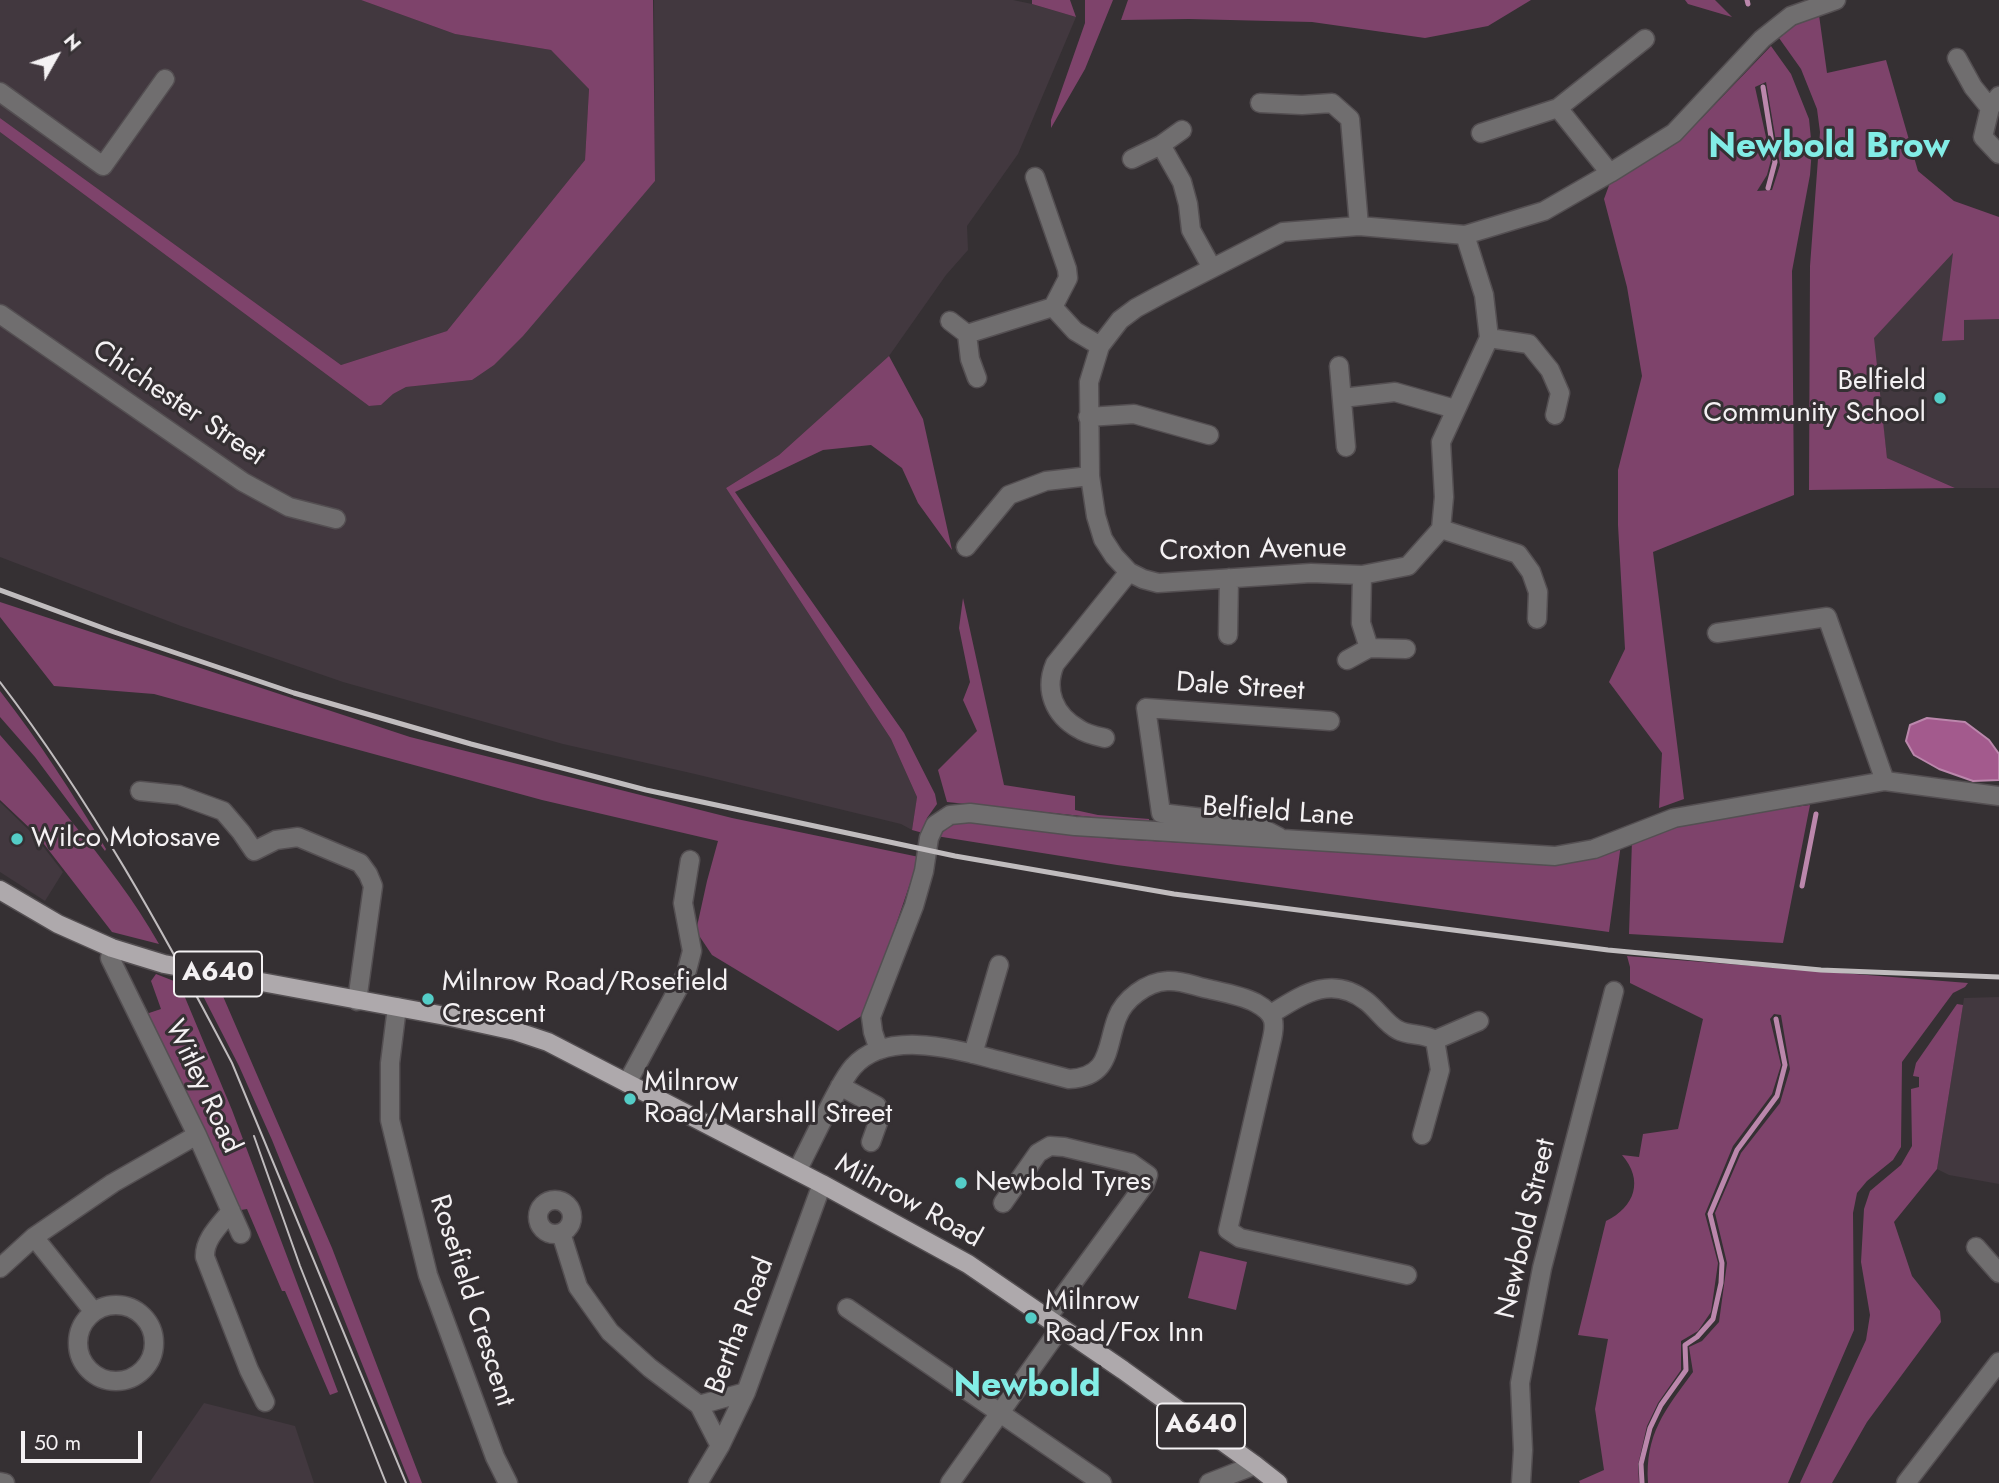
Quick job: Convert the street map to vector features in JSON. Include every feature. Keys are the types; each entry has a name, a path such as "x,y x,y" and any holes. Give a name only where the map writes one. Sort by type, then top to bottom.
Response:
{"main road":[{"name":"Milnrow Road","path":"0,890 58,924 112,948 164,964 397,1007 515,1031 548,1042 822,1184 968,1264 1278,1483"}],"street":[{"name":"Croxton Avenue","path":"1441,530 1408,566 1362,575 1311,573 1158,583 1129,572 1103,539 1096,516 1090,476 1089,382 1100,346 1120,320 1136,308 1283,232 1359,226 1465,235 1544,211 1674,133 1769,32 1791,16 1836,0"},
{"path":"1480,133 1559,108 1645,39"},
{"path":"1957,58 1973,87 1995,102 1983,137 1999,154"},
{"path":"0,92 103,166 165,79"},
{"path":"1259,103 1332,103 1350,119 1359,226"},
{"path":"1559,108 1611,173"},
{"path":"1132,159 1161,145 1182,130"},
{"path":"1161,145 1182,182 1191,230 1212,268"},
{"path":"967,334 1053,307 1068,278 1035,177"},
{"path":"1465,235 1484,295 1489,338 1441,442 1444,497 1441,530 1518,554 1531,572 1538,592 1537,619"},
{"path":"1053,307 1074,331 1100,346"},
{"name":"Chichester Street","path":"0,314 243,482 289,507 336,519"},
{"path":"950,321 967,334 970,359 977,378"},
{"path":"1489,338 1529,344 1550,370 1560,393 1555,415"},
{"path":"1339,366 1346,447"},
{"path":"1342,398 1395,392 1455,409"},
{"path":"1088,417 1134,414 1209,435"},
{"path":"966,547 1009,495 1046,481 1090,476"},
{"path":"1105,738 1080,730 1056,709 1049,677 1055,664 1129,572"},
{"path":"1362,575 1361,623 1369,648"},
{"path":"1228,635 1229,578"},
{"path":"1717,633 1827,617 1885,781"},
{"path":"1347,660 1369,648 1406,649"},
{"name":"Dale Street","path":"1285,840 1254,824 1161,813 1146,708 1330,721"},
{"name":"Belfield Lane","path":"879,1050 873,1032 872,1017 914,906 934,825 950,815 970,814 1075,826 1555,856 1594,849 1674,818 1885,781 1999,796"},
{"path":"140,791 179,795 223,810 254,851 276,840 298,837 360,863 373,886 357,1000"},
{"path":"627,1083 686,974 692,951 683,904 690,860"},
{"name":"Witley Road","path":"112,948 110,958 197,1135 241,1234"},
{"path":"973,1054 999,965"},
{"path":"797,1171 840,1086 863,1057 879,1050 920,1045 973,1054 1069,1079 1080,1079 1101,1065 1109,1051 1117,1017 1130,999 1146,988 1166,981 1183,982 1251,1000 1271,1014 1275,1028 1228,1230 1240,1238 1407,1275"},
{"path":"1271,1014 1313,990 1346,990 1364,999 1399,1031 1429,1036 1435,1040 1440,1070 1422,1135"},
{"name":"Newbold Street","path":"1521,1483 1523,1450 1520,1383 1539,1281 1614,991"},
{"name":"Rosefield Crescent","path":"397,1007 390,1063 390,1121 428,1275 495,1457 508,1483"},
{"path":"1435,1040 1479,1021"},
{"path":"840,1086 877,1106 880,1117 871,1142"},
{"path":"0,1268 34,1237 113,1182 197,1135"},
{"path":"950,1483 1000,1412 1054,1323 1145,1184 1148,1175 1130,1163 1050,1146 1038,1153 1003,1203"},
{"name":"Bertha Road","path":"698,1483 720,1446 746,1392 822,1184"},
{"path":"231,1211 208,1240 205,1257 249,1370 265,1402"},
{"path":"561,1233 578,1286 610,1332 650,1368 699,1405 720,1446"},
{"path":"34,1237 94,1312"},
{"path":"1976,1247 1999,1273"},
{"path":"119,1305 142,1315 149,1325 154,1336 154,1349 150,1361 133,1378 122,1381 100,1378 83,1363 79,1352 80,1329 94,1312 106,1306 119,1305"},
{"path":"847,1308 1102,1483"},
{"path":"1906,1483 1999,1362"},
{"path":"699,1405 746,1392"},
{"path":"1209,1483 1255,1465"}],"shaded area":[{"path":"0,0 361,0 455,34 551,50 589,88 585,160 447,331 341,365 0,118"},
{"path":"361,0 653,0 655,181 523,336 494,365 472,380 406,387 381,405 369,406 0,132 0,118 341,365 447,331 585,160 589,89 551,50 455,34"},
{"path":"654,0 1013,0 1076,17 1018,154 967,226 968,250 946,275 889,356 779,455 726,488 891,739 917,797 912,830 901,824 563,744 343,682 181,626 0,557 0,132 369,406 381,405 406,387 472,380 655,181"},
{"path":"1032,0 1070,0 1076,17 1032,4"},
{"path":"1085,0 1113,0 1085,69 1051,128 1051,120 1085,23"},
{"path":"1128,0 1531,0 1488,26 1425,38 1312,22 1121,20"},
{"path":"1685,0 1715,0 1732,17 1688,4"},
{"path":"1819,15 1827,73 1886,60 1918,171 1954,201 1999,217 1999,319 1964,320 1964,340 1942,341 1953,253 1874,338 1887,458 1955,488 1809,490 1810,266 1820,132 1817,109 1801,69 1779,38 1795,25"},
{"path":"1771,46 1791,74 1809,119 1812,149 1810,175 1792,271 1794,495 1653,552 1684,799 1659,808 1662,753 1609,682 1625,649 1618,525 1618,470 1642,376 1627,287 1604,199 1611,180 1668,149 1702,118","holes":["1766,82 1780,165 1772,190 1757,191 1767,175 1771,160 1755,87"]},
{"name":"Belfield Community School","path":"1999,238 1999,488 1955,488 1887,458 1873,338 1954,252"},
{"path":"889,356 923,419 952,550 918,503 902,468 871,445 823,450 735,492 904,733 935,794 937,804 927,818 923,833 912,830 917,797 891,739 726,488 779,455"},
{"path":"963,598 1004,785 1075,796 1075,810 1098,815 1149,819 1149,823 947,802 938,770 977,731 963,700 970,682 959,628"},
{"path":"0,602 410,737 732,818 919,857 866,1013 838,1031 712,955 696,931 718,841 542,800 154,694 54,686 0,617"},
{"path":"0,691 55,768 105,851 35,757 0,717"},
{"path":"1927,718 1965,722 1989,740 1999,754 1999,780 1973,781 1939,769 1914,755 1906,741 1910,725"},
{"path":"0,735 107,866 159,944 112,932 37,835 0,800"},
{"path":"0,802 35,836 63,872 45,901 0,872"},
{"path":"1810,805 1783,943 1629,934 1632,840 1677,822"},
{"path":"958,821 1115,839 1526,861 1621,844 1609,932 1117,865 936,836 945,826"},
{"path":"1627,956 1968,983 1953,993 1902,1062 1901,1147 1893,1160 1857,1193 1853,1213 1854,1330 1788,1483 1648,1483 1650,1450 1659,1423 1693,1372 1689,1347 1702,1341 1719,1322 1727,1263 1715,1213 1741,1153 1780,1103 1790,1069 1781,1015 1774,1014 1770,1019 1781,1065 1772,1094 1733,1146 1705,1214 1718,1263 1711,1312 1698,1331 1681,1341 1681,1370 1658,1403 1647,1426 1638,1465 1639,1483 1579,1481 1604,1470 1595,1409 1608,1339 1578,1335 1606,1221 1624,1208 1633,1192 1633,1174 1622,1155 1639,1157 1643,1134 1678,1129 1703,1019 1630,983"},
{"path":"156,974 179,983 232,1110 338,1392 330,1395 247,1209 241,1210 146,1014 161,1009 151,981"},
{"path":"200,990 222,994 332,1248 422,1483 410,1483 272,1140 239,1066"},
{"path":"1999,997 1999,1184 1949,1175 1937,1169 1964,998"},
{"path":"1957,1004 1963,1005 1937,1169 1894,1222 1912,1276 1940,1311 1941,1322 1867,1422 1832,1483 1800,1483 1866,1340 1870,1315 1861,1262 1864,1209 1870,1191 1901,1165 1912,1146 1911,1089 1919,1087 1919,1077 1913,1076 1916,1063"},
{"path":"1200,1251 1247,1262 1236,1310 1188,1298"},
{"path":"204,1403 295,1426 314,1483 149,1483"}],"waterway":[{"path":"1747,0 1748,4"},
{"path":"1763,87 1775,162 1768,188"},
{"path":"1802,886 1816,814"},
{"path":"1642,1483 1641,1464 1650,1428 1661,1405 1686,1370 1685,1345 1697,1337 1713,1319 1721,1283 1722,1263 1710,1214 1737,1150 1777,1096 1785,1065 1776,1019"}],"tram line":[{"path":"0,682 95,820 232,1063 406,1483"},
{"path":"254,1136 300,1266 386,1483"}],"railway":[{"path":"0,590 294,693 471,744 646,790 955,856 1174,894 1608,950 1821,970 1999,977"}],"place":[{"name":"Belfield Community School","path":"1940,398"},
{"name":"Wilco Motosave","path":"17,839"},
{"name":"Milnrow Road/Rosefield Crescent","path":"428,999"},
{"name":"Milnrow Road/Marshall Street","path":"630,1099"},
{"name":"Newbold Tyres","path":"961,1183"},
{"name":"Milnrow Road/Fox Inn","path":"1031,1318"}],"district":[{"name":"Newbold Brow","path":"1829,149"},
{"name":"Newbold","path":"1027,1388"}]}
